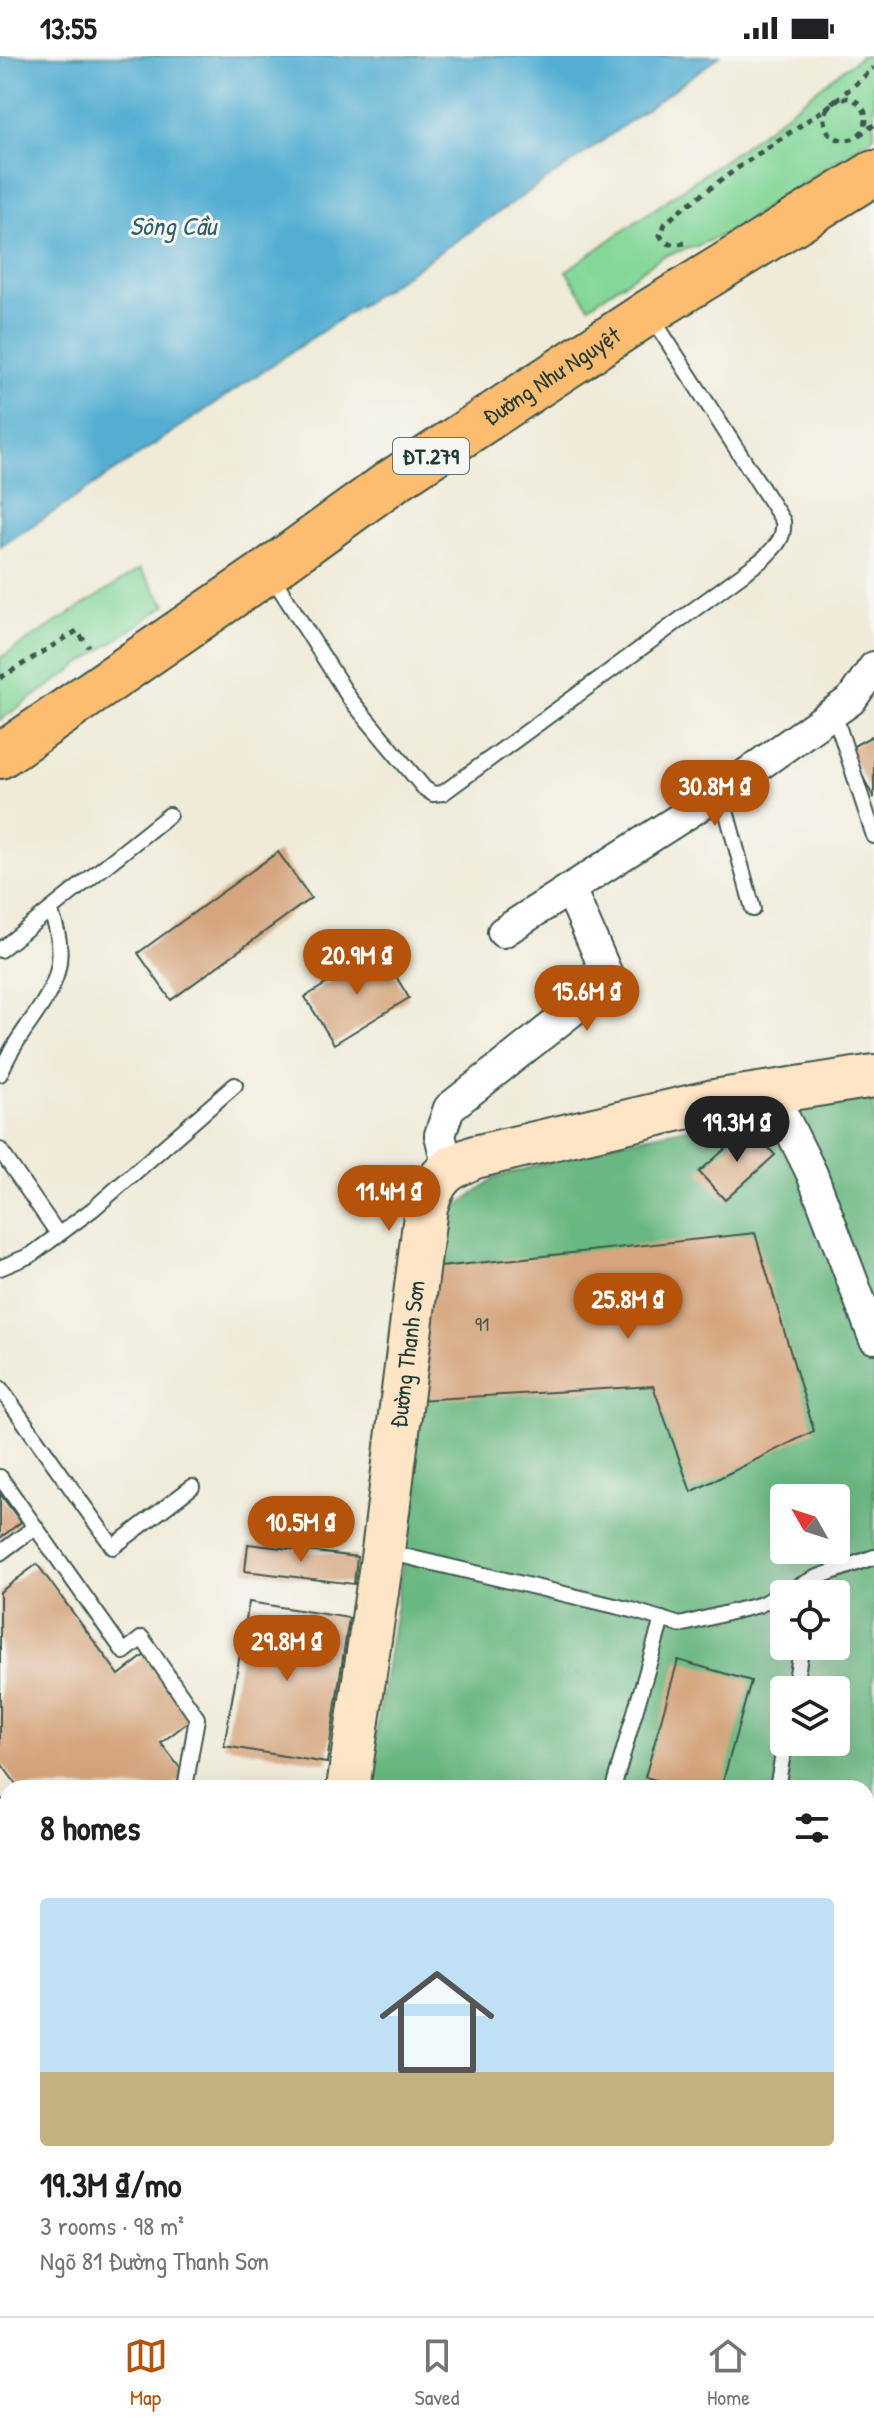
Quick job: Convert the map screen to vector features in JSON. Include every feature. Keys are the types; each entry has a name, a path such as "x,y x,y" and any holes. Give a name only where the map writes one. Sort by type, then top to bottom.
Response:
{"main road":[{"name":"Đường Như Nguyệt","path":"0,756 391,482 649,312 865,155"}],"street":[{"path":"503,932 721,792 834,713 851,700 874,667"},
{"path":"570,889 610,981 449,1108 440,1135 448,1168 475,1157 714,1101 874,1076"},
{"path":"771,1091 812,1174 874,1338"},
{"name":"Đường Thanh Sơn","path":"349,1780 383,1551 426,1207 432,1185 448,1168"}],"lane":[{"path":"268,571 350,699 424,788 433,794 443,793 763,559 779,544 784,530 783,521 649,312"},
{"path":"834,713 874,836"},
{"path":"721,792 753,909"},
{"path":"0,950 169,815"},
{"path":"0,1074 9,1052 32,1023 57,973 61,956 59,933 50,911"},
{"path":"0,1268 31,1255 93,1209 235,1085"},
{"path":"0,1150 58,1234"},
{"path":"0,1388 113,1547 192,1487"},
{"path":"0,1477 124,1652 142,1638 197,1718 186,1780"},
{"path":"0,1553 35,1527"},
{"path":"383,1551 680,1625 759,1605 815,1578 874,1557"},
{"path":"615,1780 662,1619"},
{"path":"778,1780 783,1756"}],"path":[{"path":"865,155 830,134 824,122 827,108 874,68"},
{"path":"689,242 672,245 663,241 660,235 665,224 739,167 844,98 862,107 866,119 865,155"},
{"path":"865,155 874,125"},
{"path":"838,149 865,155"},
{"path":"0,678 77,631 96,655"}],"green space":[{"path":"861,56 874,56 874,136 729,232 663,256 589,306 566,271 741,148"},
{"path":"140,569 166,605 0,720 0,658"},
{"path":"874,1090 874,1780 368,1780 397,1603 436,1248 445,1216 494,1178 609,1144"}],"water":[{"name":"Sông Cầu","path":"0,56 720,56 573,162 0,546"}],"building":[{"path":"874,735 874,798 848,749"},
{"path":"278,852 311,898 171,1000 138,953"},
{"path":"380,950 409,998 334,1044 305,997"},
{"path":"750,1127 775,1155 725,1200 699,1172"},
{"path":"755,1233 814,1431 691,1492 653,1386 417,1400 431,1268"},
{"path":"0,1494 21,1522 0,1538"},
{"path":"248,1544 357,1557 354,1584 245,1571"},
{"path":"37,1564 119,1675 145,1655 192,1719 161,1743 186,1776 181,1780 13,1780 0,1762 0,1592"},
{"path":"249,1602 349,1618 327,1763 224,1746"},
{"path":"678,1660 751,1681 723,1780 656,1780 645,1777"}]}
